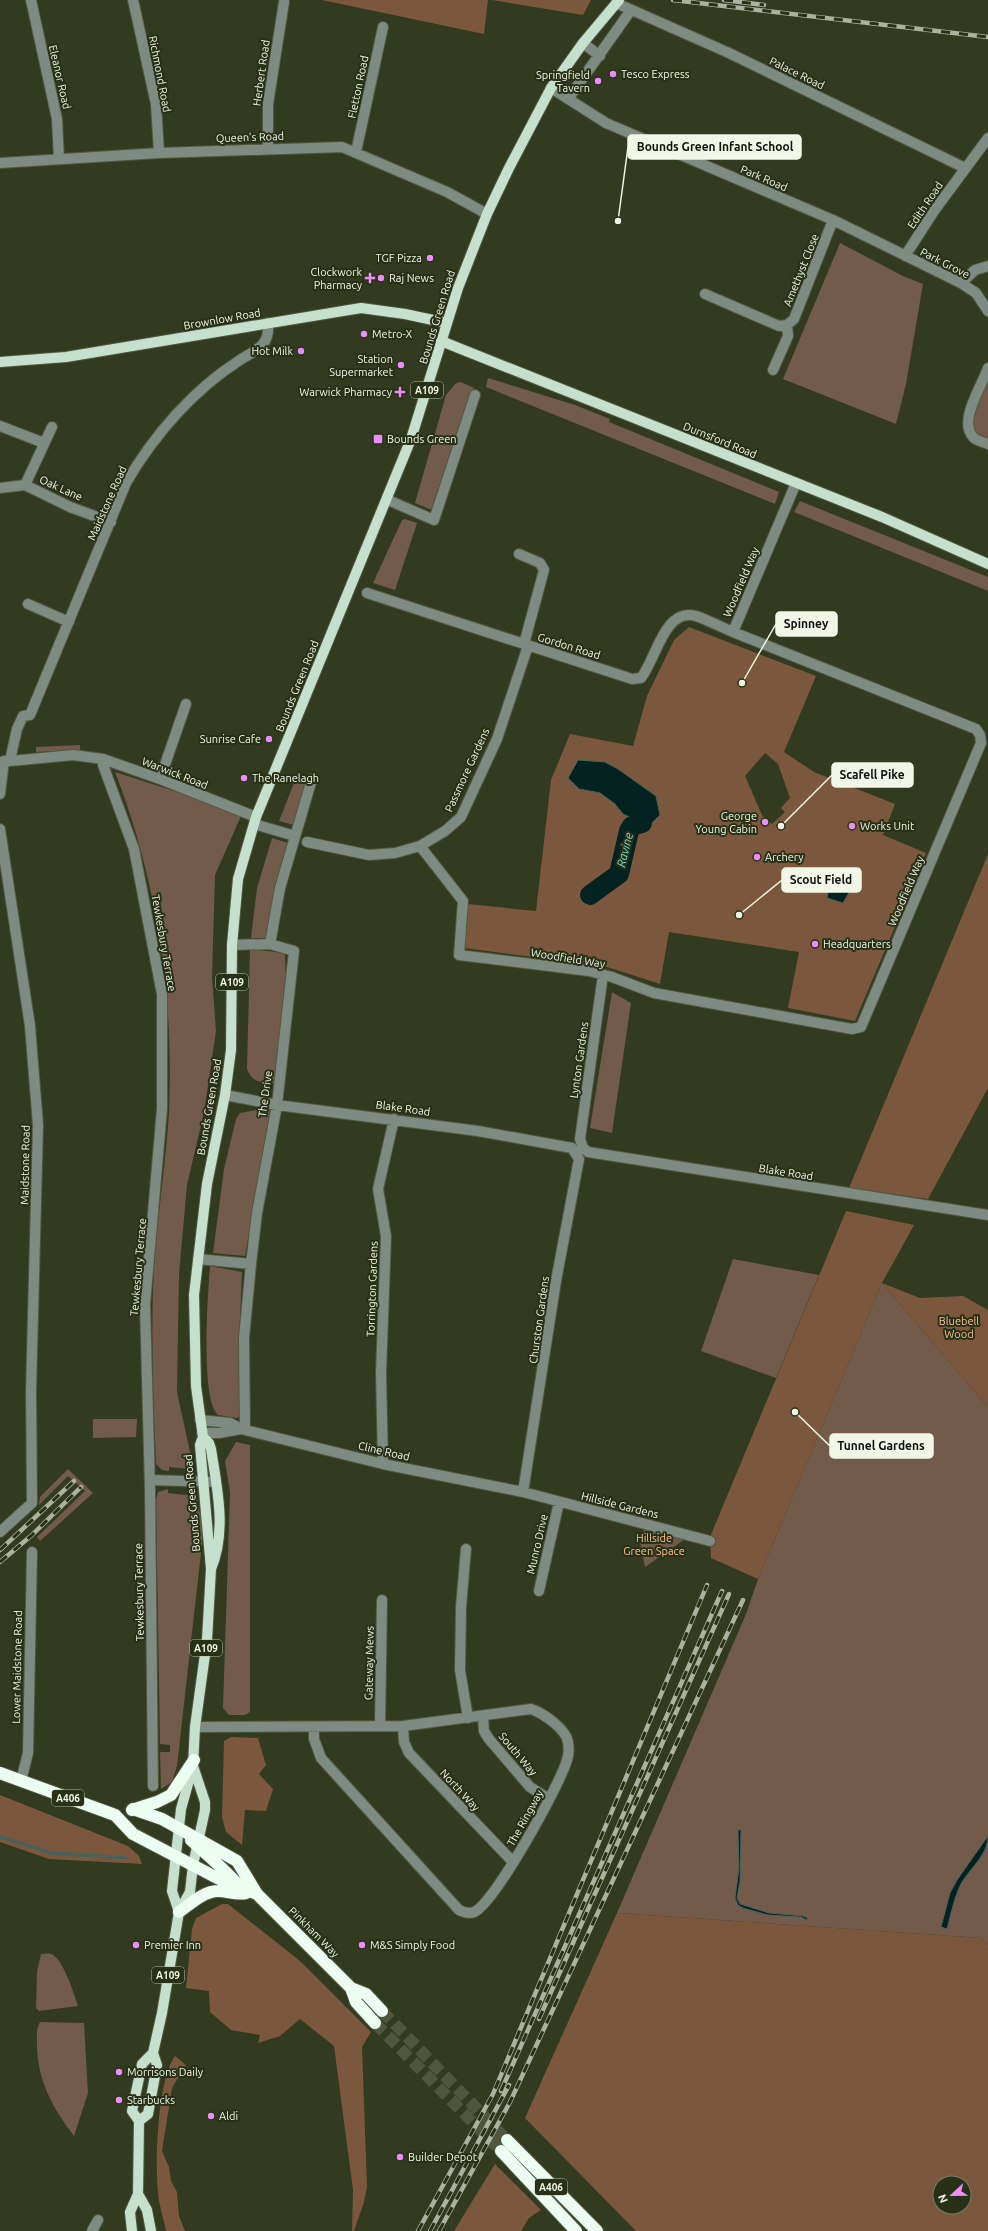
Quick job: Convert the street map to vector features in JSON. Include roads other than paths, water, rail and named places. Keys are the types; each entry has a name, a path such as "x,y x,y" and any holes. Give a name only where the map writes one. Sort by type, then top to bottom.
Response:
{"highway":[{"path":"115,1815 157,1802 171,1795 193,1763"},
{"name":"A406","path":"0,1773 115,1815 133,1834 193,1865"},
{"path":"132,1809 162,1819 180,1829 198,1842 217,1865 230,1873 250,1892"},
{"name":"Pinkham Way","path":"193,1865 250,1892 352,1988 366,1994 382,2011"},
{"path":"179,1912 196,1900 210,1893 218,1891 236,1895 250,1892"},
{"name":"Pinkham Way","path":"352,1988 356,2002 375,2023"},
{"name":"A406","path":"507,2140 596,2231"},
{"name":"A406","path":"501,2151 576,2231"}],"main road":[{"name":"Bounds Green Road","path":"180,1829 181,1809 193,1763 207,1640 211,1569 200,1446 203,1435 196,1386 194,1295 207,1184 225,1095 231,1050 232,945 238,879 255,820 412,439 460,282 487,214 508,168 551,88 583,43 620,6"},
{"name":"Brownlow Road","path":"0,362 66,357 362,308 373,308 447,323"},
{"name":"Durnsford Road","path":"441,341 882,517 988,564"},
{"name":"Bounds Green Road","path":"203,1435 209,1442 211,1448 216,1482 219,1540 211,1569"},
{"name":"Bounds Green Road","path":"193,1763 205,1802 193,1865"},
{"name":"A109","path":"179,1912 172,1890 180,1829"},
{"name":"A109","path":"132,2231 130,2212 138,2194 139,2121 132,2111 142,2064 153,2053 162,2013 179,1912 190,1892 193,1865"},
{"name":"A109","path":"139,2121 148,2114 158,2065 153,2053"},
{"name":"A109","path":"138,2194 147,2210 151,2231"}],"street":[{"name":"Eleanor Road","path":"31,0 57,119 59,159"},
{"name":"Richmond Road","path":"133,0 156,104 159,153"},
{"name":"Herbert Road","path":"268,148 268,104 284,2"},
{"path":"568,99 600,56 620,6"},
{"name":"Palace Road","path":"620,6 722,50 965,168"},
{"name":"Fletton Road","path":"356,152 383,27"},
{"path":"583,43 600,56"},
{"name":"Park Road","path":"551,88 606,123 833,220 905,256"},
{"name":"Edith Road","path":"905,256 965,168 988,138"},
{"name":"Queen's Road","path":"0,163 159,153 268,148 342,147 450,195 487,214"},
{"name":"Amethyst Close","path":"773,370 788,336 787,325 794,319 804,297 833,220"},
{"name":"Park Grove","path":"905,256 961,283 976,293 988,311"},
{"path":"961,283 975,270 988,266"},
{"path":"705,294 779,326 787,325"},
{"name":"Maidstone Road","path":"4,761 23,716 30,715 126,483 151,446 194,396 233,364 263,345 269,334 268,323"},
{"path":"988,368 968,415 968,427 974,438 988,444"},
{"path":"388,500 434,520 475,395"},
{"path":"0,426 44,443"},
{"path":"25,485 52,427"},
{"name":"Woodfield Way","path":"420,846 463,901 459,955 589,971 654,993 852,1029 861,1027 981,743 980,735 976,729 733,632 796,483"},
{"name":"Oak Lane","path":"0,488 25,485 70,507 111,522"},
{"name":"Passmore Gardens","path":"307,842 369,855 395,853 420,846 445,831 461,817 497,739 526,645 544,570 540,563 519,554"},
{"name":"Gordon Road","path":"367,593 632,679 641,678 648,670 668,626 675,620 686,616 694,616 733,632"},
{"path":"28,604 69,622"},
{"path":"160,779 186,704"},
{"name":"Warwick Road","path":"4,761 85,755 103,759 160,779 255,820"},
{"name":"Tewkesbury Terrace","path":"103,759 103,765 134,849 140,872 162,994 162,1109 145,1304 150,1480 153,1786"},
{"path":"0,794 4,761"},
{"path":"270,944 280,888 312,779"},
{"path":"255,820 295,836"},
{"name":"Maidstone Road","path":"0,829 30,1026 38,1125 31,1391 32,1503 0,1532"},
{"name":"The Drive","path":"232,945 270,944 294,951 277,1105 257,1213 250,1264 244,1338 243,1430"},
{"name":"Lynton Gardens","path":"579,1150 603,975"},
{"name":"Blake Road","path":"225,1095 277,1105 394,1119 525,1139 588,1152 685,1166 738,1177 988,1216"},
{"name":"Torrington Gardens","path":"382,1464 381,1373 386,1236 378,1189 394,1119"},
{"name":"Churston Gardens","path":"523,1492 556,1281 579,1159 579,1150"},
{"path":"198,1259 250,1264"},
{"name":"Cline Road","path":"200,1420 230,1424 243,1430 382,1464 523,1492"},
{"name":"Cline Road","path":"203,1435 243,1430"},
{"path":"150,1480 216,1482"},
{"name":"Hillside Gardens","path":"523,1492 710,1541"},
{"name":"Munro Drive","path":"539,1591 559,1502"},
{"path":"466,1549 461,1607 460,1670 468,1718"},
{"name":"Lower Maidstone Road","path":"21,1781 28,1753 32,1552"},
{"name":"Gateway Mews","path":"380,1726 382,1600"},
{"name":"The Ringway","path":"196,1727 314,1728 403,1726 531,1709 539,1712 563,1732 568,1742 568,1759 549,1799 513,1862 474,1912 459,1910 321,1758 314,1738 314,1728"},
{"name":"South Way","path":"482,1716 484,1731 489,1739 530,1787 549,1799"},
{"name":"North Way","path":"403,1726 404,1742 410,1753 513,1862"},
{"path":"92,2231 98,2220"}],"water":[{"path":"578,760 605,762 618,769 656,796 660,815 651,824 642,823 623,814 615,804 600,793 579,789 568,778"},
{"path":"844,869 853,874 853,886 843,903 827,898 832,871"},
{"path":"741,1829 740,1881 737,1898 740,1904 769,1913 803,1916 808,1918 807,1920 801,1917 768,1915 743,1908 738,1905 735,1898 739,1868 738,1831"},
{"path":"988,1836 982,1855 961,1884 947,1929 941,1927 950,1893 957,1880"}],"waterway":[{"name":"Ravine","path":"590,895 619,874 629,831 632,826 642,823"},
{"path":"0,1837 52,1853 126,1858"}],"tunnel":[{"path":"382,2011 507,2140"},
{"path":"375,2023 501,2151"}],"railway":[{"path":"673,0 988,37"},
{"path":"724,0 764,5"},
{"path":"0,1550 74,1481"},
{"path":"0,1562 32,1535 81,1487"},
{"path":"418,2231 493,2094 707,1585"},
{"path":"501,2091 722,1591"},
{"path":"539,2019 729,1594"},
{"path":"439,2231 510,2102 743,1600"},
{"path":"430,2231 509,2085"}],"place":[{"name":"Tesco Express","path":"613,74"},
{"name":"Springfield Tavern","path":"598,81"},
{"name":"Bounds Green Infant School","path":"618,221"},
{"name":"TGF Pizza","path":"430,258"},
{"name":"Clockwork Pharmacy","path":"370,278"},
{"name":"Raj News","path":"381,278"},
{"name":"Metro-X","path":"364,334"},
{"name":"Hot Milk","path":"301,351"},
{"name":"Station Supermarket","path":"401,365"},
{"name":"Warwick Pharmacy","path":"400,392"},
{"name":"Bounds Green","path":"378,439"},
{"name":"Spinney","path":"742,683"},
{"name":"Sunrise Cafe","path":"269,739"},
{"name":"The Ranelagh","path":"244,778"},
{"name":"George Young Cabin","path":"765,822"},
{"name":"Scafell Pike","path":"781,826"},
{"name":"Works Unit","path":"852,826"},
{"name":"Archery","path":"757,857"},
{"name":"Scout Field","path":"739,915"},
{"name":"Headquarters","path":"815,944"},
{"name":"Tunnel Gardens","path":"795,1412"},
{"name":"Premier Inn","path":"136,1945"},
{"name":"M&S Simply Food","path":"362,1945"},
{"name":"Morrisons Daily","path":"119,2072"},
{"name":"Starbucks","path":"119,2100"},
{"name":"Aldi","path":"211,2116"},
{"name":"Builder Depot","path":"400,2157"}],"park label":[{"name":"Bluebell Wood","path":"959,1327"},
{"name":"Hillside Green Space","path":"654,1544"}]}
